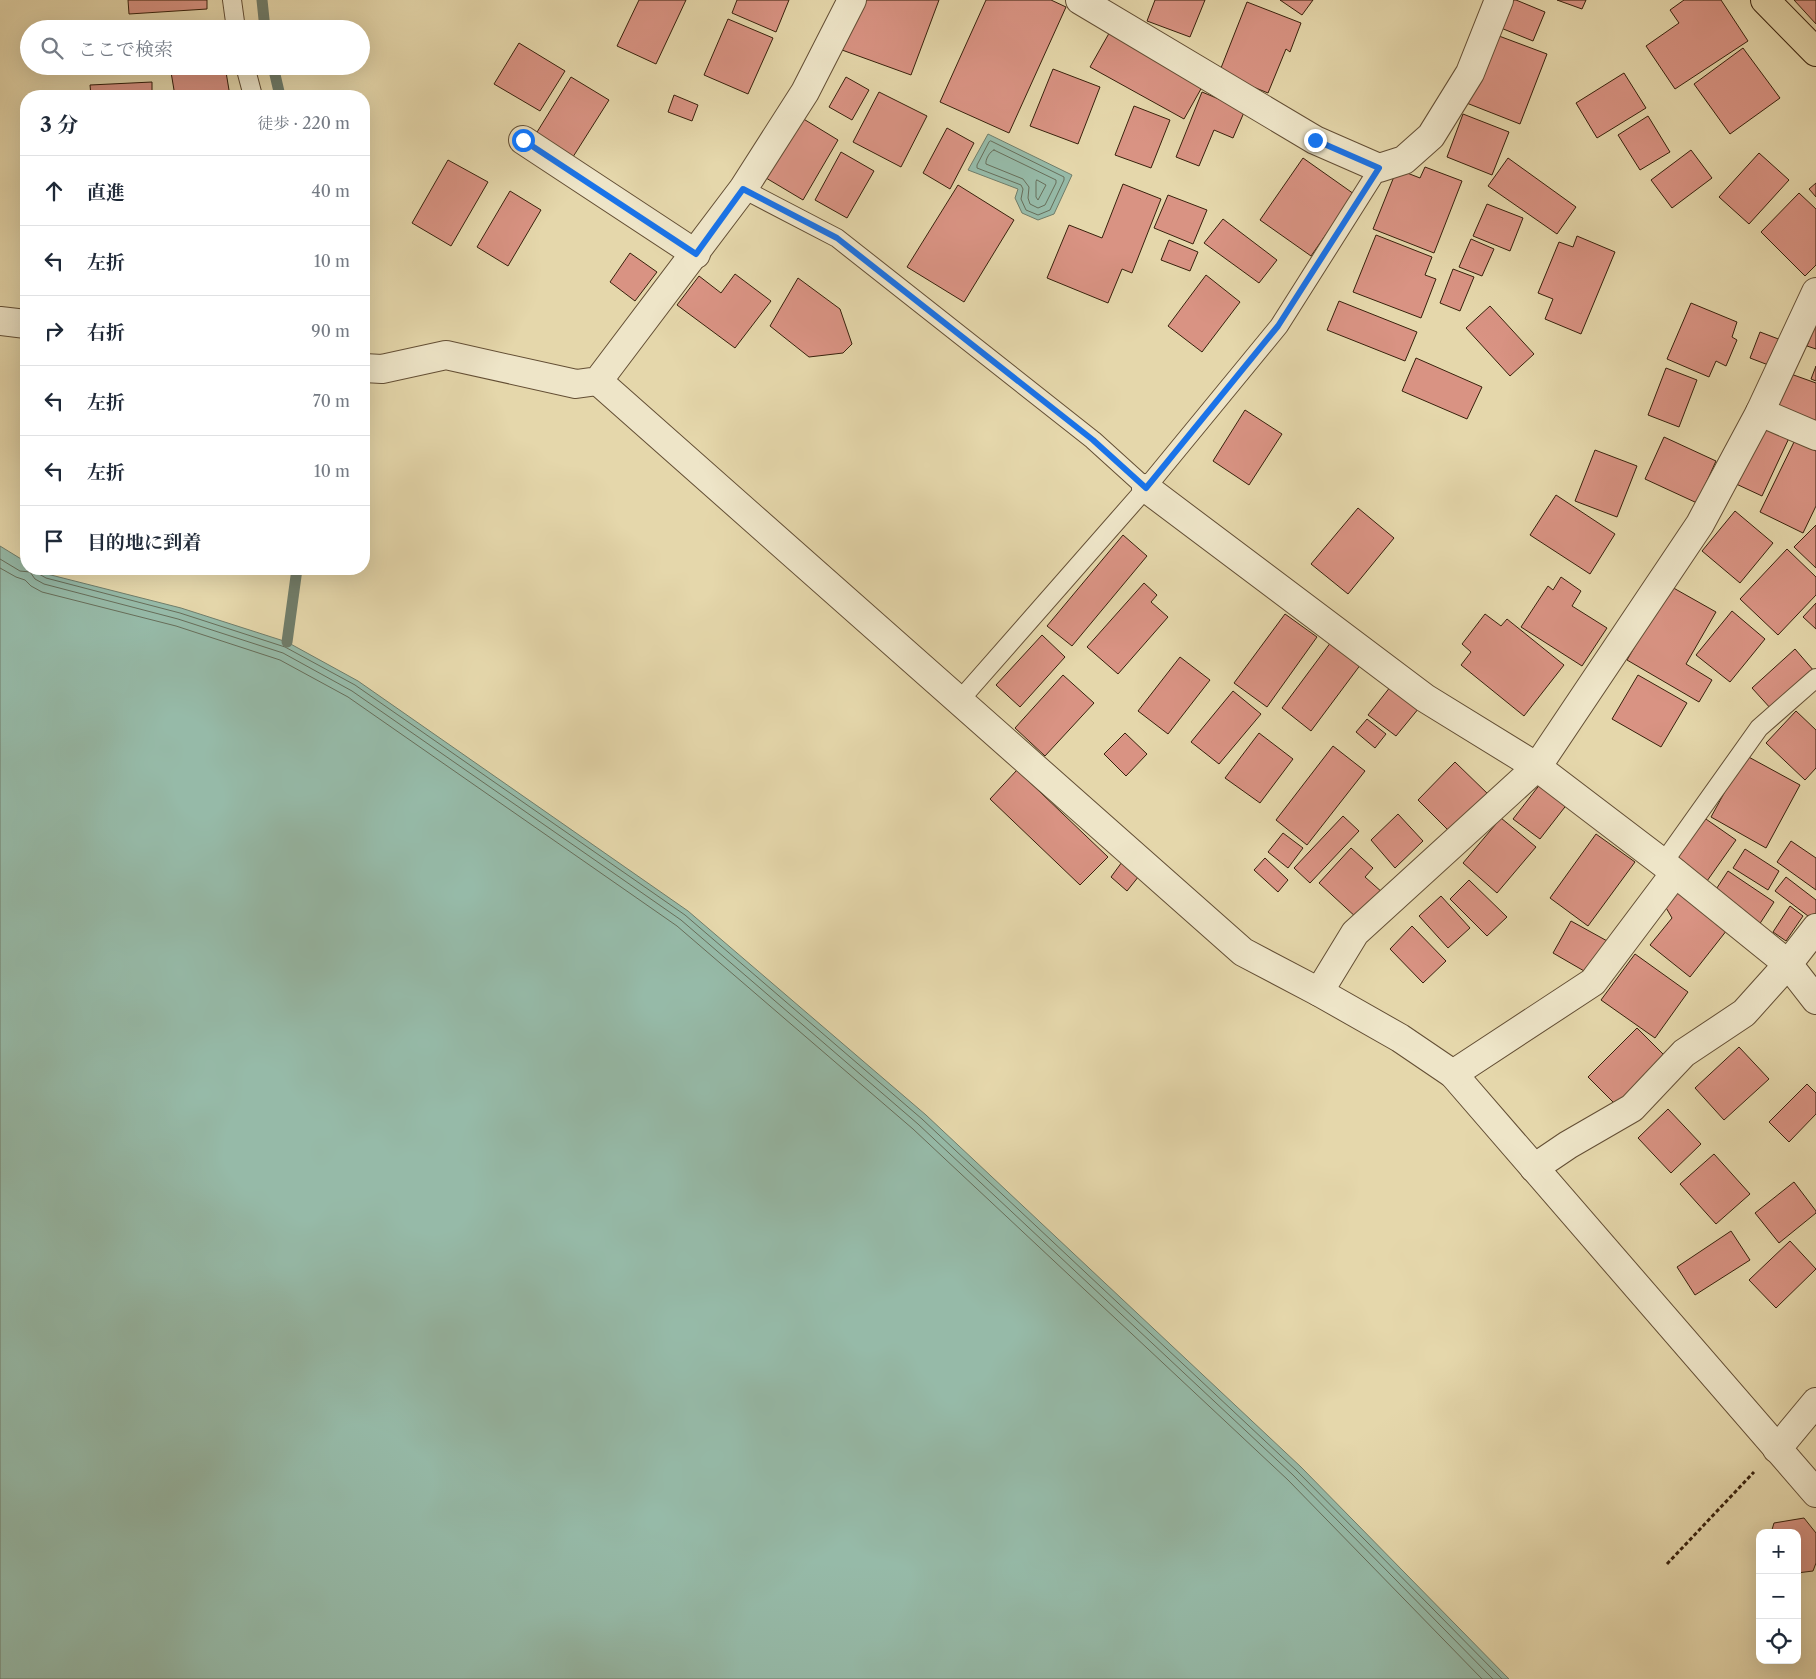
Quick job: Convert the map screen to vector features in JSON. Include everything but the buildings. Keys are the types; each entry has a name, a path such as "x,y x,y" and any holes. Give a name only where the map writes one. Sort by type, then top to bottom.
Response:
{"highway":[{"path":"1765,0 1816,52"}],"street":[{"path":"598,382 743,189 805,92 852,0"},
{"path":"1080,0 1315,140 1379,168 1404,160 1431,136 1470,73 1499,0"},
{"path":"523,140 696,254"},
{"path":"1319,992 1355,933 1537,767 1700,524 1760,412 1816,292"},
{"path":"0,321 20,323"},
{"path":"373,369 446,355 576,384 598,382 1243,952 1400,1038 1453,1074 1816,1493"},
{"path":"1760,412 1816,436"},
{"path":"1146,488 1425,698 1537,767 1669,868 1788,964 1816,1000"},
{"path":"1453,1074 1593,982 1669,868"},
{"path":"1534,1168 1568,1145 1632,1108 1684,1052 1744,1014 1788,964 1816,928"},
{"path":"1777,1449 1816,1402"}],"lane":[{"path":"232,0 235,20"},
{"path":"247,75 251,90"},
{"path":"958,700 1146,488 1278,326 1379,168"},
{"path":"743,189 837,238 1093,440 1146,488"},
{"path":"1669,868 1759,728 1816,678"}],"path":[{"path":"1667,1564 1777,1449"}],"water":[{"path":"988,134 1072,175 1054,214 1038,220 1022,213 1015,198 1018,189 968,170"},
{"path":"0,546 20,558 20,575 51,575 181,608 287,642 358,681 688,911 926,1115 1301,1467 1509,1679 0,1679"}],"waterway":[{"path":"262,0 264,20"},
{"path":"275,75 279,90"},
{"path":"287,642 296,575"}],"route":[{"path":"523,140 696,254 743,189 837,238 1093,440 1146,488 1278,326 1379,168 1315,140"}]}
